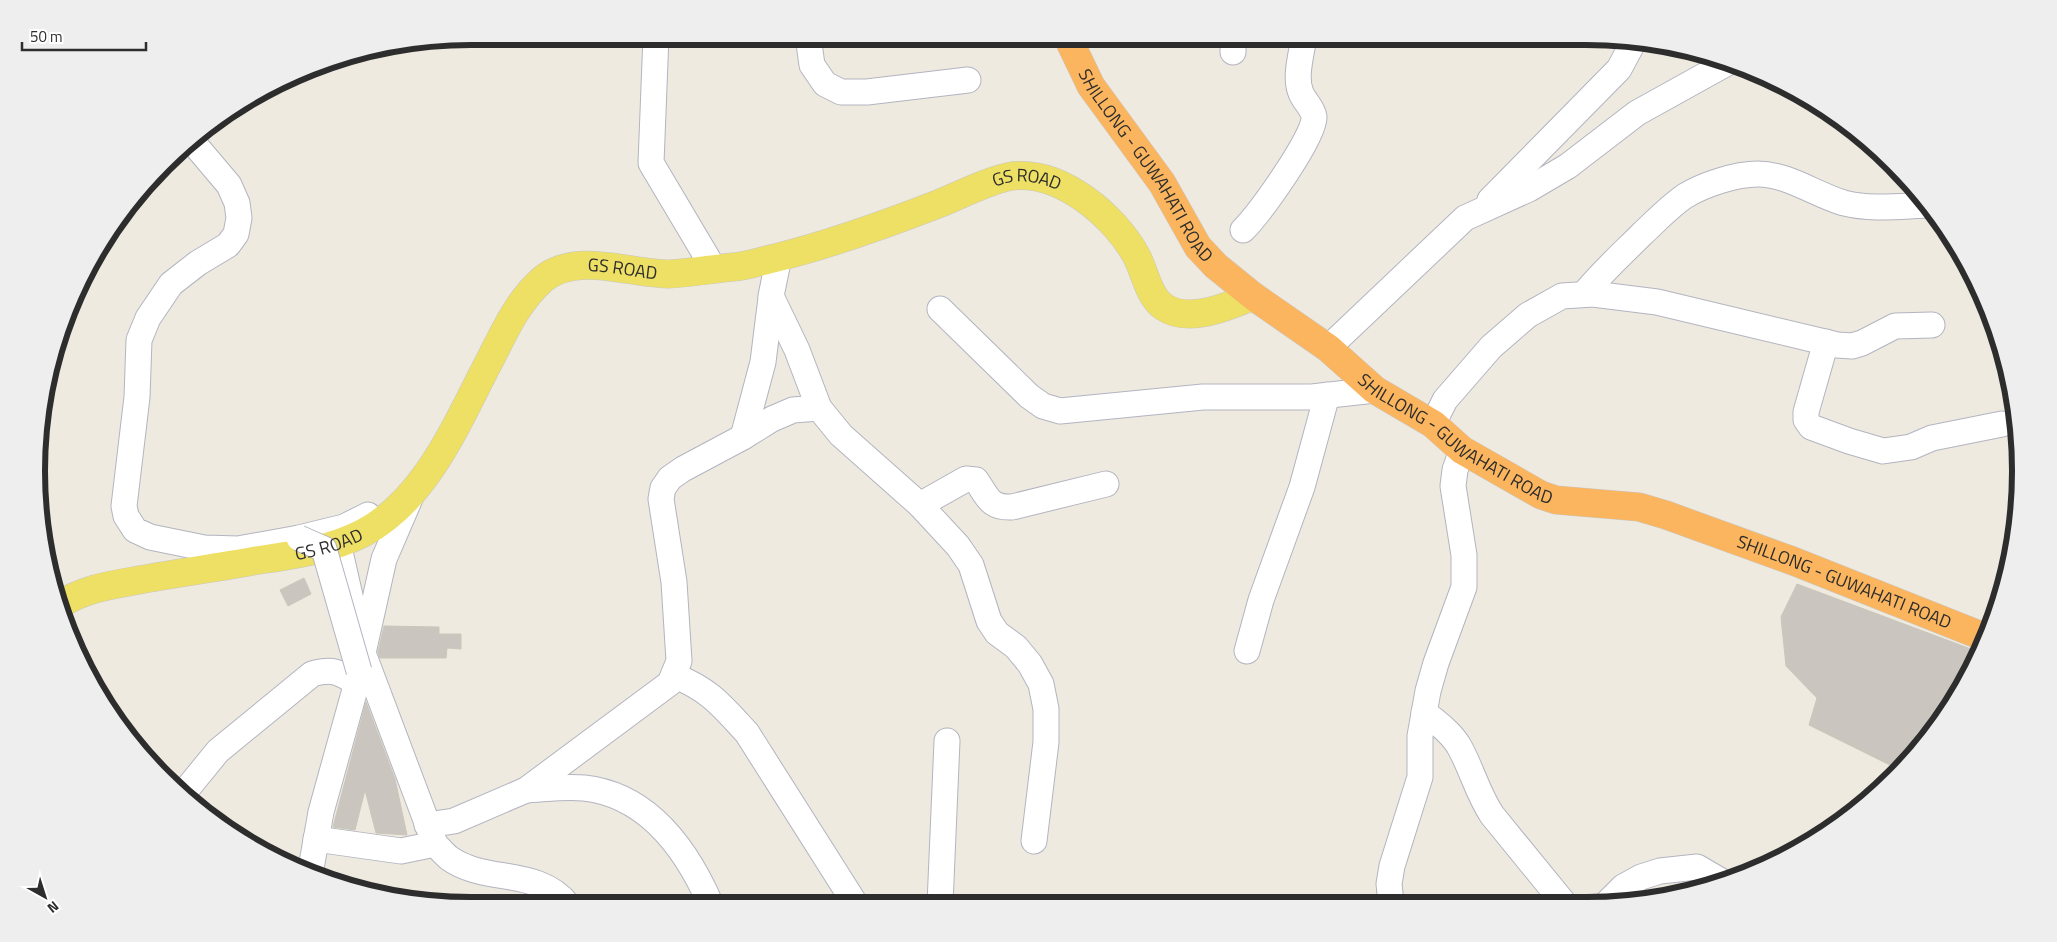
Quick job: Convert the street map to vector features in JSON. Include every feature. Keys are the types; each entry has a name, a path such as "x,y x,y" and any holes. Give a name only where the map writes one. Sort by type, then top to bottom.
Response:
{"highway":[{"name":"SHILLONG - GUWAHATI ROAD","path":"1072,45 1091,86 1162,183 1198,247 1216,266 1253,296 1328,348 1375,390 1433,424 1462,450 1541,495 1556,500 1639,507 1666,515 1793,561 1980,635"}],"main road":[{"name":"GS ROAD","path":"66,602 98,588 331,546 365,532 404,502 413,492 441,450 521,303 546,277 577,266 615,267 668,274 738,267 852,237 1010,176 1044,177 1066,186 1100,213 1120,233 1134,252 1156,299 1165,308 1177,312 1222,310 1253,296"}],"street":[{"path":"656,45 651,162 714,269"},
{"path":"809,45 812,65 825,84 842,92 867,92 968,80"},
{"path":"1243,230 1267,201 1311,129 1313,113 1301,94 1299,83 1303,45"},
{"path":"1479,211 1619,69 1630,48"},
{"path":"1328,348 1465,218 1529,189 1568,166 1637,113 1720,67"},
{"path":"196,146 229,185 237,203 239,218 236,234 228,245 198,263 171,284 148,318 139,340 137,397 124,506 126,516 135,530 150,537 204,548 238,549 344,528 413,492"},
{"path":"1584,294 1602,272 1665,211 1686,196 1713,184 1739,177 1758,174 1776,177 1846,203 1877,207 1919,206"},
{"path":"743,437 763,362 771,296 779,257"},
{"path":"1433,424 1445,400 1491,347 1528,315 1562,296 1584,294 1657,302 1826,342 1852,346 1895,326 1932,325"},
{"path":"771,296 797,350 819,408 840,435 920,505 958,546 971,565 989,621 998,633 1016,647 1030,664 1041,684 1046,709 1046,742 1034,841"},
{"path":"940,310 1029,396 1043,406 1060,411 1203,397 1327,395 1375,390"},
{"path":"1826,342 1806,412 1806,420 1811,427 1883,451 1911,447 1932,438 2002,424"},
{"path":"1246,652 1261,600 1302,487 1327,395"},
{"path":"316,839 401,851 454,821 526,790 660,693 675,676 679,661 674,582 661,499 663,488 670,478 682,469 743,437 772,419 792,410 819,408"},
{"path":"1390,897 1389,884 1392,866 1420,777 1420,736 1424,712 1436,663 1464,588 1464,556 1453,486 1455,470 1462,450"},
{"path":"920,505 966,479 972,478 976,480 994,505 1000,507 1012,507 1106,484"},
{"path":"311,866 321,812 360,669 384,558 413,492"},
{"path":"299,538 331,546 360,669 431,834 449,858 469,867 536,881 559,897"},
{"path":"187,788 218,751 312,674 324,671 338,672 360,669"},
{"path":"675,676 701,688 725,708 747,733 852,897"},
{"path":"1424,712 1451,735 1460,747 1483,802 1492,816 1559,897"},
{"path":"940,897 947,741"},
{"path":"526,790 584,788 626,799 648,814 683,852 699,876 708,897"},
{"path":"1614,896 1623,887 1641,877 1660,871 1697,867 1714,877"}],"building":[{"path":"304,578 311,594 288,606 280,590"},
{"path":"1797,584 1973,650 1940,708 1924,730 1892,766 1809,725 1817,698 1786,666 1781,617"},
{"path":"384,626 439,627 439,634 461,634 461,649 447,648 446,658 380,658 378,652"},
{"path":"366,702 395,779 407,835 376,833 365,790 355,830 333,827"}]}
